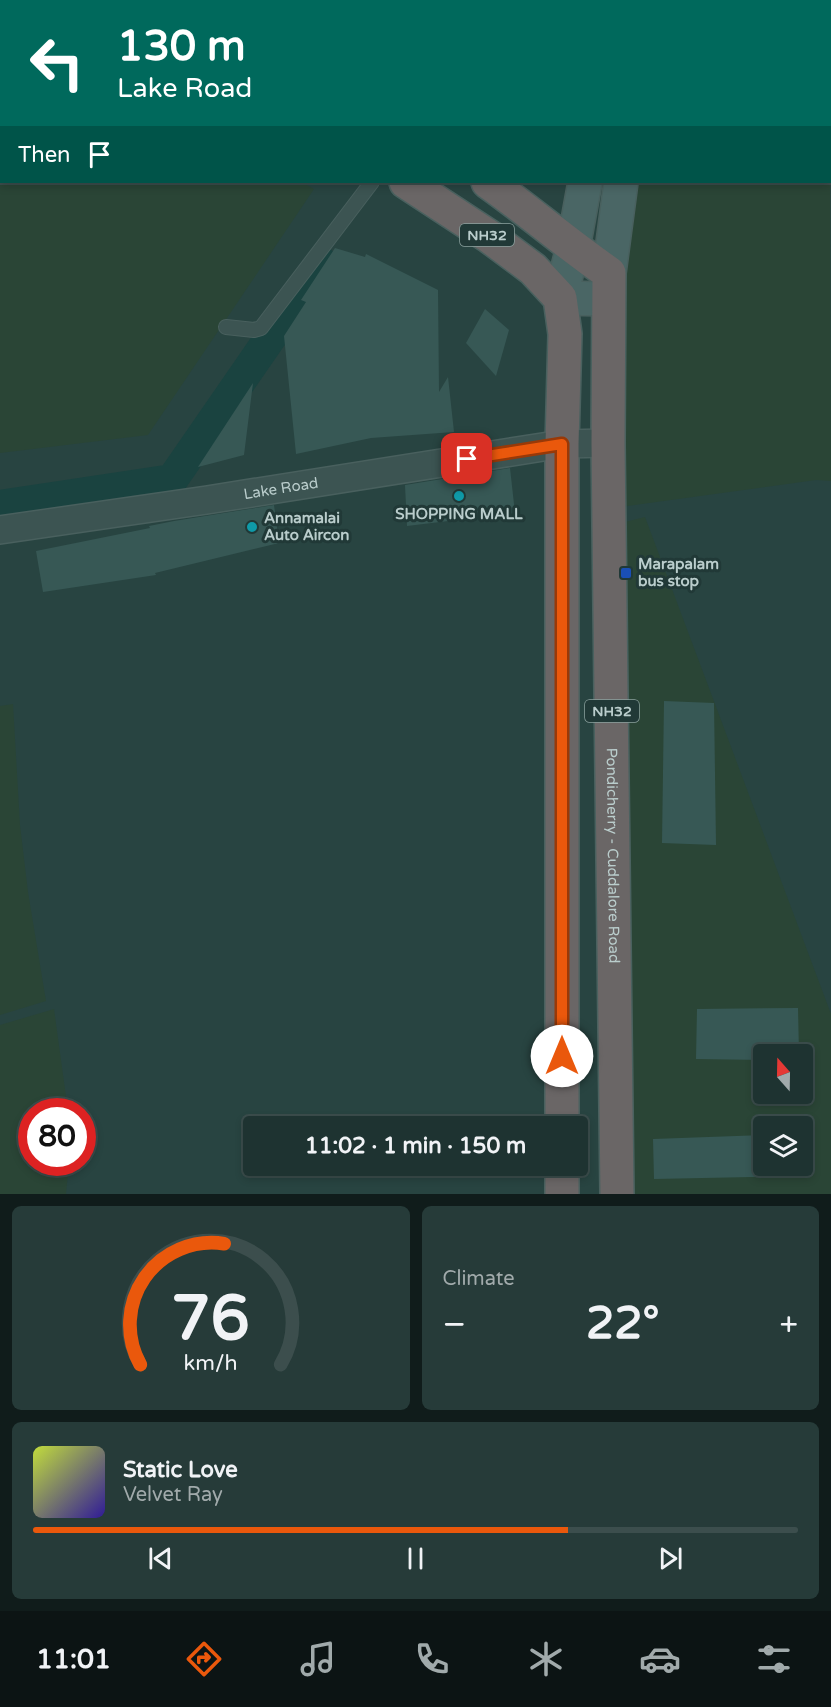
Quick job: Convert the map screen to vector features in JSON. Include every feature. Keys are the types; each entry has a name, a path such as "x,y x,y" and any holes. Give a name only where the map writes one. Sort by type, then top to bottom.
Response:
{"highway":[{"name":"NH32","path":"407,183 507,250 533,270 560,298"},
{"name":"NH32","path":"489,183 530,212 573,248 608,286"},
{"name":"Pondicherry - Cuddalore Road","path":"608,286 617,1194"},
{"path":"560,298 565,334 562,444 562,1116"},
{"path":"562,1176 562,1194"}],"main road":[{"path":"585,183 573,248 560,298 608,286 621,183"}],"street":[{"name":"Lake Road","path":"0,530 562,444 608,443"}],"lane":[{"path":"226,327 254,330 261,328 371,183"}],"green space":[{"path":"0,183 303,183 314,189 148,435 0,453"},
{"path":"639,183 830,183 831,481 816,480 620,507 620,311"},
{"path":"645,517 831,1014 831,1194 627,1194 621,523"},
{"path":"13,704 20,825 28,892 46,1001 0,1015 0,706"},
{"path":"54,1009 66,1098 18,1098 18,1176 68,1176 66,1194 0,1194 0,1025"}],"building":[{"path":"335,248 365,257 366,254 438,290 439,392 448,377 454,432 371,438 296,454 284,336 306,302 301,300"},
{"path":"485,309 509,330 496,376 466,343"},
{"path":"253,383 244,455 198,467"},
{"name":"SHOPPING MALL","path":"510,468 515,513 407,526 405,485"},
{"path":"274,505 279,543 155,573 156,575 43,592 36,551 174,521"},
{"path":"664,701 714,703 716,845 662,843"},
{"path":"798,1008 799,1044 753,1044 753,1060 696,1059 697,1009"},
{"path":"753,1135 753,1176 805,1176 654,1179 653,1139"}],"waterway":[{"path":"0,506 172,480 322,263"}],"place":[{"name":"SHOPPING MALL","path":"459,496"},
{"name":"Annamalai Auto Aircon","path":"252,527"},
{"name":"Marapalam bus stop","path":"626,573"}],"route":[{"path":"467,459 562,444 562,1056"}]}
